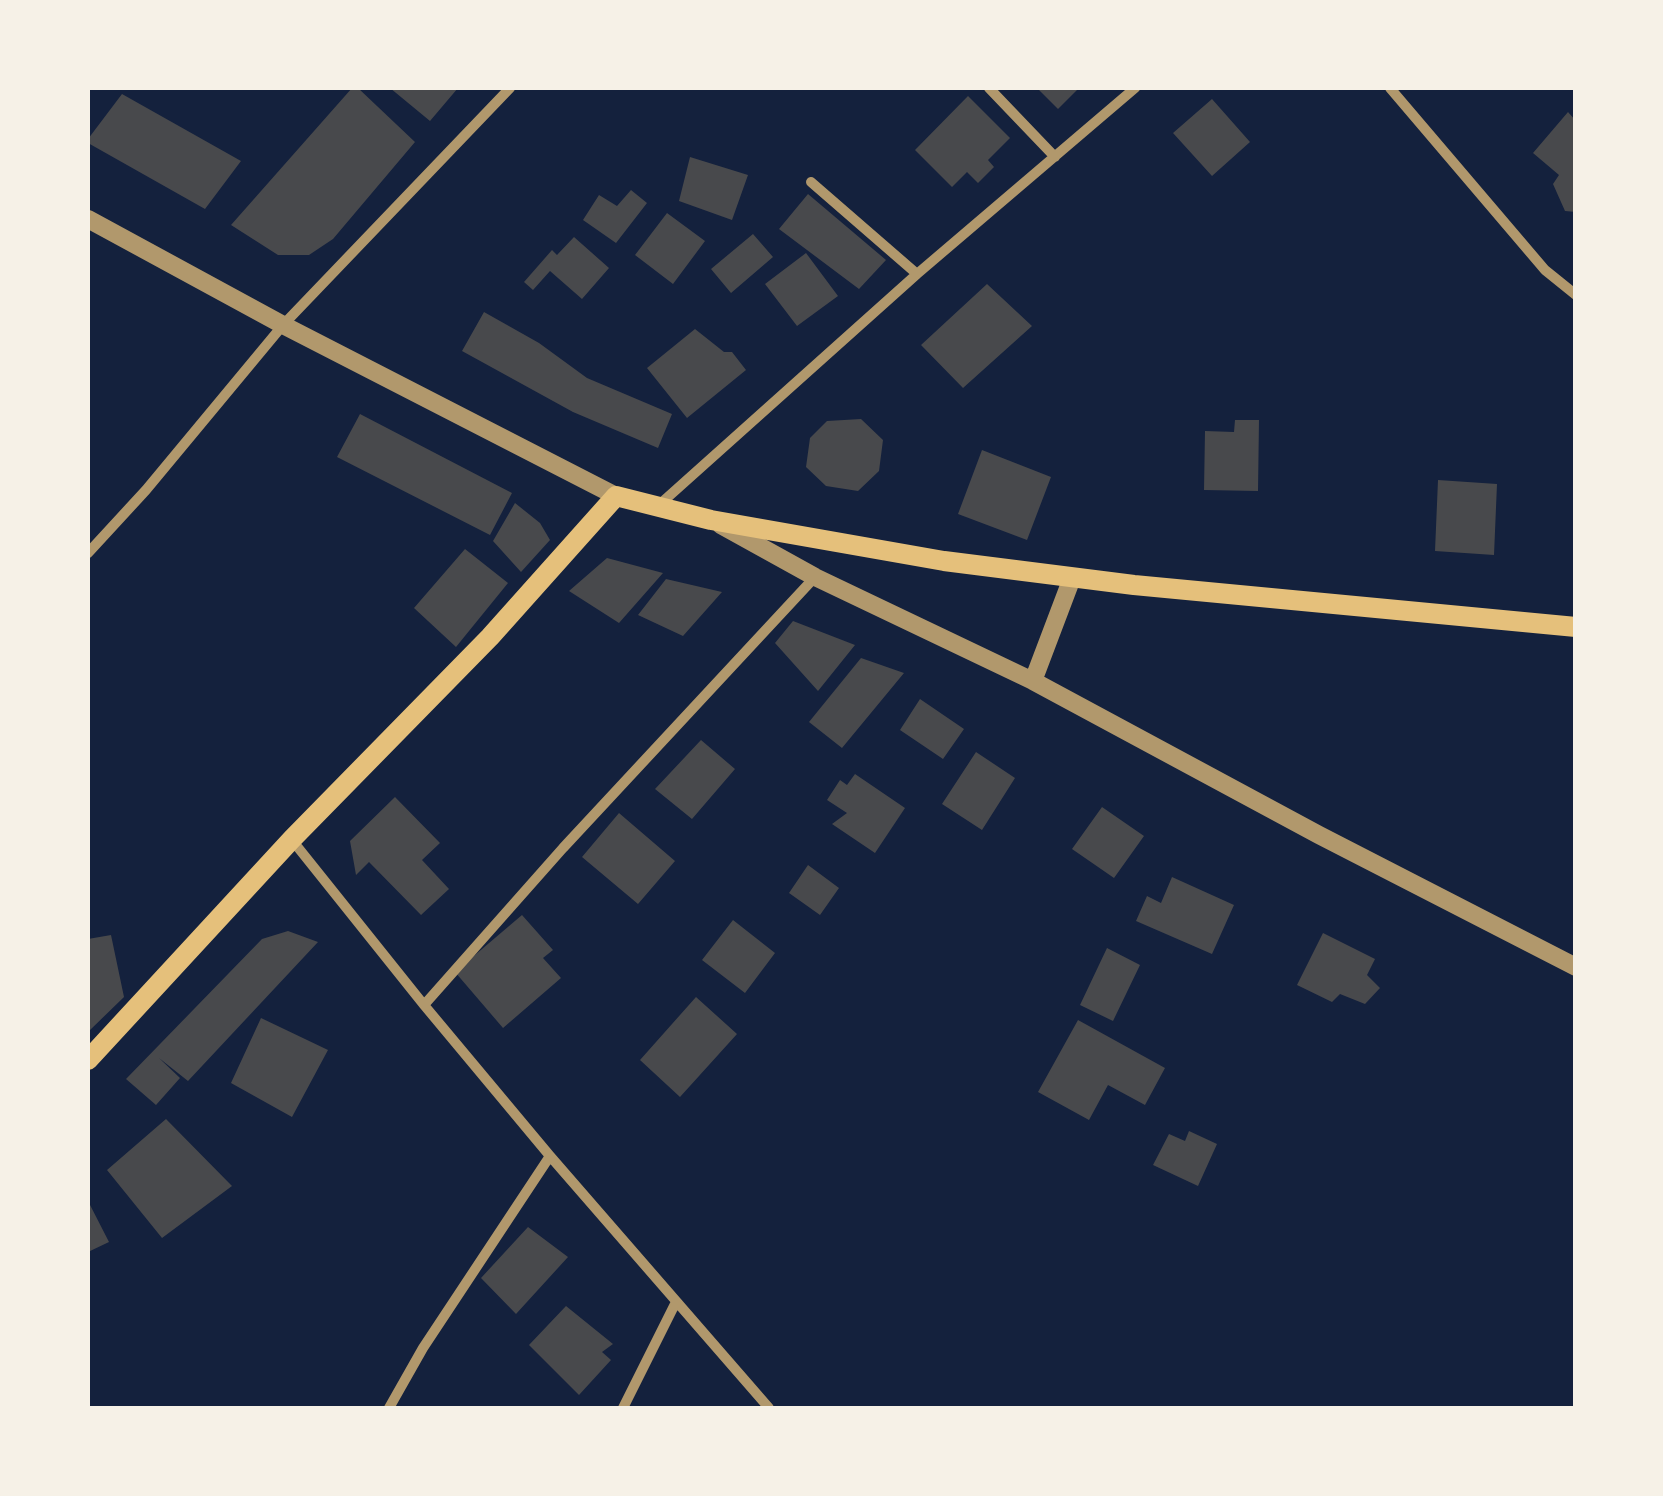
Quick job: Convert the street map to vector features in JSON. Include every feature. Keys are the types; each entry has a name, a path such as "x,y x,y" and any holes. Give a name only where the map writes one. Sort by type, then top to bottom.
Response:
{"main road":[{"path":"88,1060 292,840 490,637 616,496 712,520 944,561 1072,578 1576,627"}],"street":[{"path":"88,553 283,326 510,88"},
{"path":"989,88 1055,157"},
{"path":"656,508 917,274 1136,88"},
{"path":"1390,88 1545,270 1576,295"},
{"path":"811,182 917,274"},
{"path":"88,219 283,326 616,496"},
{"path":"712,520 816,577 1033,681 1576,968"},
{"path":"424,1006 564,848 816,577"},
{"path":"1033,681 1072,578"},
{"path":"292,840 424,1006 769,1408"},
{"path":"389,1408 423,1348 550,1156"},
{"path":"623,1408 676,1302"}],"building":[{"path":"352,88 358,88 415,142 333,239 309,255 278,255 231,225"},
{"path":"390,88 458,88 430,121"},
{"path":"1037,88 1079,88 1058,109"},
{"path":"122,94 241,161 205,209 88,143"},
{"path":"968,96 1010,138 988,160 994,167 978,183 967,172 952,187 915,150"},
{"path":"1212,99 1250,142 1212,176 1173,133"},
{"path":"1568,112 1576,121 1576,212 1565,211 1553,184 1559,175 1533,153"},
{"path":"690,157 748,175 732,220 679,201"},
{"path":"631,190 647,203 616,243 583,220 599,195 617,206"},
{"path":"808,194 886,260 859,289 779,229"},
{"path":"667,213 705,241 673,284 635,255"},
{"path":"753,234 773,257 731,293 711,269"},
{"path":"574,237 609,268 582,299 550,271 533,290 524,282 552,250 557,255"},
{"path":"806,253 838,296 797,326 765,284"},
{"path":"987,284 1032,326 963,388 921,345"},
{"path":"484,312 539,343 587,378 672,414 658,448 573,412 462,351"},
{"path":"695,329 724,352 732,352 746,370 687,418 647,368"},
{"path":"360,414 512,493 490,535 337,457"},
{"path":"861,419 883,440 879,471 858,491 826,486 806,467 810,438 827,421"},
{"path":"1235,420 1259,420 1258,491 1204,490 1205,431 1234,432"},
{"path":"982,450 1051,477 1027,540 958,514"},
{"path":"1438,480 1497,484 1494,555 1435,551"},
{"path":"515,503 540,523 550,540 521,572 493,541"},
{"path":"465,549 508,583 456,647 414,608"},
{"path":"607,558 663,573 619,623 569,591"},
{"path":"666,579 722,592 683,636 638,615"},
{"path":"793,621 855,645 818,691 775,643"},
{"path":"861,658 904,673 842,748 809,722"},
{"path":"920,699 964,729 943,759 900,730"},
{"path":"701,740 735,769 692,819 655,789"},
{"path":"976,752 1015,778 982,830 942,804"},
{"path":"855,774 905,808 875,853 832,824 847,813 827,800 840,780 847,785"},
{"path":"395,797 440,843 422,860 449,889 421,915 369,862 356,875 350,841"},
{"path":"1102,807 1144,836 1114,878 1072,849"},
{"path":"619,813 675,861 638,904 582,857"},
{"path":"808,865 839,888 820,915 789,893"},
{"path":"1172,877 1234,905 1212,954 1136,921 1147,896 1161,903"},
{"path":"522,915 553,950 543,958 561,978 503,1028 455,972"},
{"path":"733,920 775,953 745,993 702,960"},
{"path":"288,931 318,942 188,1081 159,1058 180,1078 156,1105 126,1079 262,939"},
{"path":"1323,933 1375,959 1367,975 1380,988 1365,1004 1340,994 1332,1002 1297,985"},
{"path":"111,935 124,997 88,1032 88,939"},
{"path":"1107,948 1140,965 1113,1021 1080,1005"},
{"path":"696,997 737,1034 680,1097 640,1060"},
{"path":"261,1018 328,1050 292,1117 231,1083"},
{"path":"1078,1020 1165,1068 1145,1105 1108,1085 1089,1120 1038,1092"},
{"path":"166,1119 232,1186 162,1238 107,1170"},
{"path":"1189,1131 1217,1144 1198,1186 1153,1165 1169,1134 1185,1141"},
{"path":"88,1201 109,1242 88,1252"},
{"path":"528,1227 568,1257 516,1314 481,1278"},
{"path":"566,1306 613,1344 602,1352 611,1360 579,1395 529,1345"}]}
